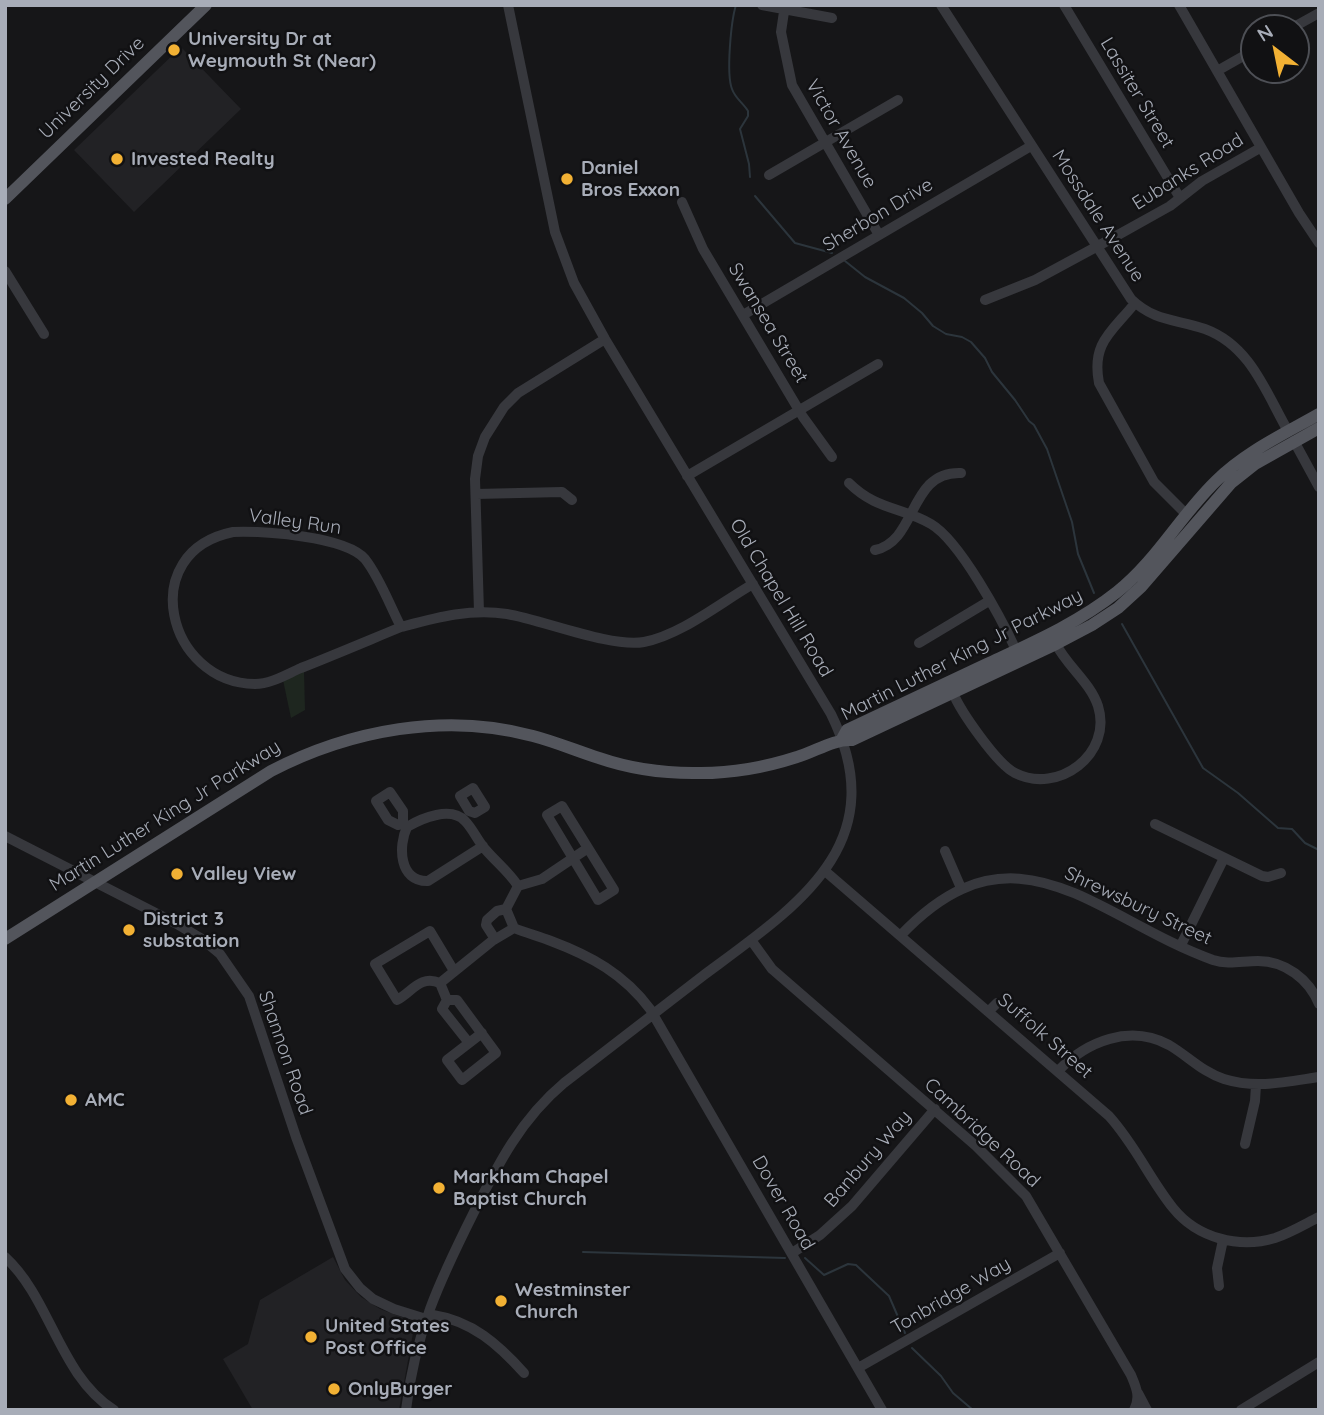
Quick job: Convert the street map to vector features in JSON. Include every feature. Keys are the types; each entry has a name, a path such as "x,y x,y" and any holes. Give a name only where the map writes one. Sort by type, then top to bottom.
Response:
{"main road":[{"name":"University Drive","path":"5,200 206,5"},
{"name":"Martin Luther King Jr Parkway","path":"5,939 283,764 341,741 378,732 451,726 492,728 529,735 600,759 630,766 691,773 729,773 752,769 801,756 842,739 852,740 1056,644 1118,608 1141,587 1231,483 1319,414"},
{"name":"Martin Luther King Jr Parkway","path":"842,739 847,730 1071,623 1120,590 1151,560 1185,514 1225,473 1251,454 1291,436 1319,428"}],"street":[{"name":"Old Chapel Hill Road","path":"406,1410 414,1354 442,1277 492,1176 521,1127 556,1089 789,910 825,871 843,838 851,803 848,754 831,714 574,283 555,232 508,5"},
{"path":"761,5 832,19"},
{"name":"Mossdale Avenue","path":"941,5 1135,303 1160,318 1205,329 1235,346 1252,366 1319,487"},
{"name":"Lassiter Street","path":"1064,5 1180,198"},
{"path":"1179,5 1260,148 1319,243"},
{"name":"Victor Avenue","path":"784,8 782,43 792,85 879,235"},
{"path":"1217,71 1240,58"},
{"path":"769,175 898,100"},
{"name":"Sherbon Drive","path":"743,315 1031,146"},
{"name":"Eubanks Road","path":"985,300 1035,280 1170,206 1202,181 1260,148"},
{"name":"Swansea Street","path":"682,202 698,239 799,410 832,457"},
{"path":"5,271 44,334"},
{"path":"1135,303 1110,331 1100,347 1097,365 1099,383 1154,482 1185,514"},
{"path":"479,612 476,494 478,456 488,431 504,407 532,383 605,339"},
{"path":"688,476 878,364"},
{"path":"874,550 888,546 896,540 926,489 937,478 947,472 961,473"},
{"path":"849,483 878,505 910,514 939,529 952,542 1016,650"},
{"path":"476,494 562,492 572,500"},
{"name":"Valley Run","path":"401,627 364,559 345,546 319,539 239,532 216,536 198,546 189,555 173,587 174,617 193,653 213,673 236,682 262,683 401,627 451,615 479,612 506,614 617,641 639,642 668,634 753,584"},
{"path":"919,643 989,601"},
{"path":"953,693 996,757 1010,771 1045,780 1065,774 1079,766 1092,752 1101,723 1092,693 1067,663 1056,644"},
{"path":"562,806 588,848 614,890 598,900 547,815 562,806"},
{"path":"483,846 428,881 419,880 409,872 402,860 401,846 405,825 437,816 466,815 483,846 518,886"},
{"path":"1155,824 1262,876 1281,873"},
{"name":"Shannon Road","path":"5,836 202,939 220,954 233,969 249,996 296,1137 345,1269 373,1299 394,1309 425,1319 435,1315 466,1325 500,1347 524,1373"},
{"path":"495,939 486,925 486,920 497,911 506,909 518,886 542,879 588,848"},
{"path":"945,851 961,888"},
{"path":"1181,945 1224,858"},
{"name":"Suffolk Street","path":"825,871 993,1007 1058,1071 1094,1101 1128,1138 1166,1199 1184,1220 1200,1231 1223,1240"},
{"name":"Shrewsbury Street","path":"901,935 932,906 961,888 1003,878 1046,882 1068,890 1203,957 1220,962 1263,961 1281,966 1307,983 1319,1004"},
{"path":"440,983 495,939 514,928 506,909"},
{"name":"Dover Road","path":"514,928 574,950 608,967 635,990 653,1014 882,1410"},
{"path":"440,983 424,980 397,1000 375,964 430,931 454,971"},
{"name":"Cambridge Road","path":"751,940 772,969 1009,1176 1026,1196 1122,1357 1147,1410"},
{"path":"440,983 447,1000"},
{"path":"447,1000 457,1000 482,1033 496,1053 462,1080 447,1060 482,1033"},
{"path":"447,1000 442,1009 469,1043"},
{"path":"1058,1071 1074,1055 1090,1045 1118,1036 1140,1036 1171,1046 1213,1075 1256,1085 1319,1077"},
{"path":"1245,1144 1256,1085"},
{"name":"Banbury Way","path":"792,1253 820,1235 852,1206 935,1110"},
{"path":"1219,1286 1217,1268 1223,1240 1242,1243 1263,1241 1288,1233 1319,1217"},
{"name":"Tonbridge Way","path":"858,1368 1060,1253"},
{"path":"5,1257 26,1283 80,1377 93,1395 114,1410"},
{"path":"1241,1410 1319,1362"},
{"path":"1133,1410 1137,1404 1138,1392"}],"shaded area":[{"path":"181,47 241,109 134,212 74,150"},
{"path":"304,671 305,710 291,718 283,680"},
{"path":"333,1257 345,1280 361,1297 380,1309 415,1322 399,1410 253,1410 223,1359 248,1344 260,1300"}],"waterway":[{"path":"736,5 729,72 733,92 748,111 740,129 750,177"},
{"path":"755,196 795,243 832,253"},
{"path":"845,261 865,277 904,298 933,326 946,334 971,342 985,358 992,372 1034,425 1047,449 1072,522 1078,554 1094,593"},
{"path":"1122,624 1203,768 1238,793 1278,828 1292,829 1305,843 1319,850"},
{"path":"583,1252 785,1258"},
{"path":"805,1258 824,1275 848,1264 856,1265 889,1296 905,1333"},
{"path":"912,1348 941,1376 953,1393 973,1410"}],"place":[{"name":"University Dr at Weymouth St (Near)","path":"174,50"},
{"name":"Invested Realty","path":"117,159"},
{"name":"Daniel Bros Exxon","path":"567,179"},
{"name":"Valley View","path":"177,874"},
{"name":"District 3 substation","path":"129,930"},
{"name":"AMC","path":"71,1100"},
{"name":"Markham Chapel Baptist Church","path":"439,1188"},
{"name":"Westminster Church","path":"501,1301"},
{"name":"United States Post Office","path":"311,1337"},
{"name":"OnlyBurger","path":"334,1389"}]}
